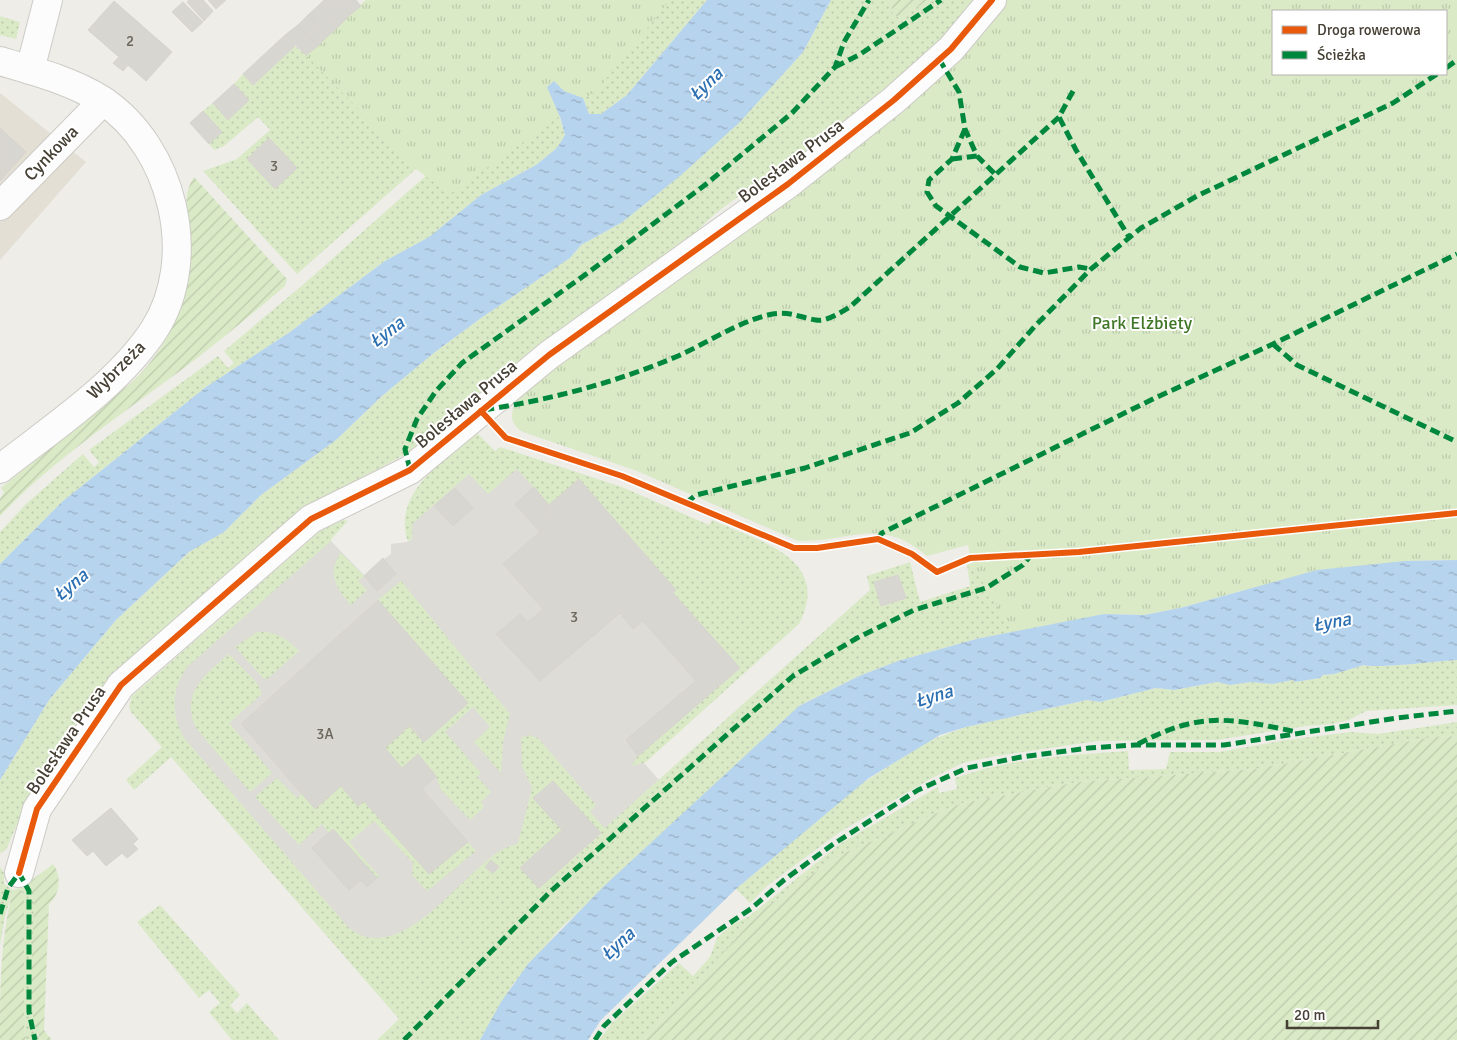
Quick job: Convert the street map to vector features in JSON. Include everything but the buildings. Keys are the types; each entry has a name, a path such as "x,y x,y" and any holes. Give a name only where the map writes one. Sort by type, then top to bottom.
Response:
{"street":[{"path":"30,70 48,0"},
{"name":"Bolesława Prusa","path":"19,873 37,809 120,686 311,519 410,470 549,355 796,178 894,100 951,49 992,0"},
{"name":"Wybrzeża","path":"0,61 76,87 103,101 132,126 149,148 163,174 175,226 176,253 170,293 155,328 130,361 105,385 0,469"},
{"name":"Cynkowa","path":"0,206 103,101"}],"shaded area":[{"path":"0,93 86,162 0,260"},
{"path":"481,460 532,461 679,516 740,668 638,756 659,780 539,888 408,1012 137,698 330,540 364,575 391,554 391,544 407,542 412,539 411,524"}],"green space":[{"path":"366,0 450,139 297,274 203,171 237,159 270,130 258,117 224,146 214,150 209,144 221,132 203,111 213,103 228,119 249,100 234,84 243,74 253,85 295,46 306,55"},
{"path":"366,0 670,0 598,89 450,194 416,169 306,55"},
{"path":"619,0 707,0 627,95 601,114 589,114 583,98"},
{"path":"831,0 891,0 892,12 900,19 928,0 973,0 941,38 903,77 782,174 756,186 731,202 697,231 688,242 544,344 406,454 304,508 112,675 74,727 30,794 6,850 0,853 0,780 49,700 116,620 189,552 224,532 261,495 336,440 382,396 435,352 481,318 570,258 581,245 621,223 649,200 755,105 803,52"},
{"path":"891,0 928,0 900,19 892,12"},
{"name":"Park Elżbiety","path":"1007,0 1457,0 1457,560 1405,561 1317,570 1180,608 1144,615 1104,614 1014,633 972,565 968,545 927,556 910,544 894,537 880,534 798,541 637,471 523,432 514,423 512,413 524,391 955,63"},
{"path":"0,16 20,22 16,39 0,35"},
{"path":"554,99 565,135 557,148 536,165 481,195 429,237 385,261 290,332 206,387 63,501 0,564 0,532 26,504 83,454 94,467 99,462 89,450 218,356 228,368 234,363 224,351 305,283 457,148"},
{"path":"194,177 287,279 285,286 200,356 72,451 23,493 0,516 0,499 4,492 1,488 132,382 146,368 168,335 183,299 187,279 190,260 190,231 187,192"},
{"path":"476,432 495,451 500,447 622,487 709,525 712,520 750,536 786,555 799,568 806,583 807,601 799,624 646,762 631,766 638,756 740,668 673,593 676,590 579,479 549,505 517,469 488,494 469,474 412,524 412,538 408,542 405,524 407,508 414,493 436,466"},
{"path":"343,520 348,521 331,541 188,666 178,683 175,711 184,738 348,927 367,937 387,937 407,929 427,915 497,853 518,843 532,788 522,766 521,738 529,735 538,738 596,805 590,812 605,828 870,590 867,576 910,562 920,602 970,586 967,564 1457,560 1405,561 976,639 898,661 859,676 799,706 561,928 513,984 480,1040 377,1040 399,1019 171,757 134,790 126,780 162,747 131,712 129,707 132,696 320,531","holes":["553,781 601,834 539,888 520,867 562,830 534,798"]},
{"path":"341,553 364,576 358,581 367,590 351,605 341,593 335,580 334,567"},
{"path":"401,581 510,714 503,742 501,773 474,742 490,727 473,707 445,732 481,773 477,777 491,792 481,802 484,807 470,820 441,790 436,776 418,754 402,768 385,748 409,726 424,742 468,703 378,600"},
{"path":"257,632 269,632 280,636 299,651 267,679 263,678 235,647"},
{"path":"229,654 257,683 262,694 229,723 272,773 250,792 196,728 192,716 191,705 193,695 198,686 204,677"},
{"path":"1457,660 1457,705 1366,711 1349,720 1333,724 1306,726 1217,740 1098,741 996,756 963,763 932,778 840,832 767,886 750,903 736,889 855,788 928,741 966,727 1087,700 1100,702 1156,688 1174,690 1217,682 1230,685 1251,682 1272,684 1293,680 1295,682 1320,678 1323,675 1334,674 1365,665 1393,665"},
{"path":"1457,722 1457,736 1433,737 1254,769 1078,782 963,803 944,810 840,855 761,911 643,1040 599,1040 613,1022 679,963 693,976 710,957 717,938 733,924 748,917 840,844 938,787 939,793 957,789 955,778 976,771 1019,762 1062,756 1128,751 1129,770 1166,769 1170,752 1219,752 1286,740 1351,732 1378,734"},
{"path":"1457,736 1457,1040 643,1040 761,911 840,855 944,810 963,803 1078,782 1254,769 1433,737"},
{"path":"277,778 297,798 302,793 341,786 358,806 364,801 429,874 468,842 476,851 427,891 412,875 413,863 374,821 349,842 379,876 377,878 333,829 329,833 322,824 299,845 255,797"},
{"path":"53,864 58,874 59,885 56,896 49,904 44,1030 52,1040 41,1040 35,1026 32,1008 34,897 32,880"},
{"path":"0,867 4,873 4,884 13,890 5,916 0,945"},
{"path":"32,880 35,898 37,1035 41,1040 26,1040 24,1027 24,896 20,888"},
{"path":"20,888 24,896 24,1027 26,1040 0,1040 1,983 5,927 13,890"},
{"path":"160,905 240,995 230,1005 237,1013 247,1003 279,1040 232,1040 209,1012 220,1003 209,990 199,998 137,922"}],"water":[{"name":"Łyna","path":"707,0 831,0 803,52 739,123 680,176 621,223 581,245 570,258 481,318 435,352 382,396 336,440 261,495 224,532 189,552 116,620 49,700 0,780 0,564 63,501 206,387 290,332 385,261 429,237 481,195 536,165 557,148 565,135 560,117 547,87 554,81 564,91 583,98 589,114 601,114 627,95"},
{"name":"Łyna","path":"1457,560 1457,660 1393,665 1364,665 1334,674 1323,675 1320,678 1295,682 1293,680 1272,684 1251,682 1230,685 1217,682 1174,690 1156,688 1100,702 1087,700 966,727 940,735 869,778 737,888 601,1020 588,1040 480,1040 501,1002 528,964 603,887 799,706 859,676 898,661 976,639 1104,614 1144,615 1180,608 1317,570 1405,561"}],"marked path":[{"path":"410,470 405,449 417,419 436,391 462,363 589,272 705,185 792,113 835,67 844,42 869,0"},
{"path":"835,67 859,55 941,0"},
{"path":"939,59 959,92 965,129 977,156 995,174"},
{"path":"1447,67 1457,60"},
{"path":"686,503 696,495 805,468 910,433 958,403 997,369 1036,325 1091,269 1141,228 1197,196 1393,103 1435,75"},
{"path":"1073,91 1059,117 1076,150 1129,237"},
{"path":"484,410 534,401 607,382 654,366 733,328 768,315 787,314 820,320 834,316 850,307 1059,117"},
{"path":"965,129 952,159 929,180 927,192 936,206 1020,267 1044,273 1079,267 1091,269"},
{"path":"952,159 977,156"},
{"path":"878,539 882,533 1155,398 1273,344 1457,254"},
{"path":"1273,344 1297,365 1457,442"},
{"path":"404,1040 550,892 793,676 857,638 914,610 986,588 1023,565 1031,555"},
{"path":"595,1040 604,1026 672,962 752,908 784,880 832,845 918,790 967,768 1021,757 1089,748 1135,745 1224,745 1397,718 1457,711"},
{"path":"1138,744 1180,726 1216,720 1253,723 1297,732"},
{"path":"0,914 8,888 19,873 29,891 29,1012 35,1040"}],"cycle path":[{"path":"19,873 37,809 121,685 311,519 410,470 549,355 788,184 894,100 951,49 992,0"},
{"path":"481,411 506,438 622,476 794,548 817,548 878,539 912,554 937,572 970,558 1079,552 1457,513"}]}
